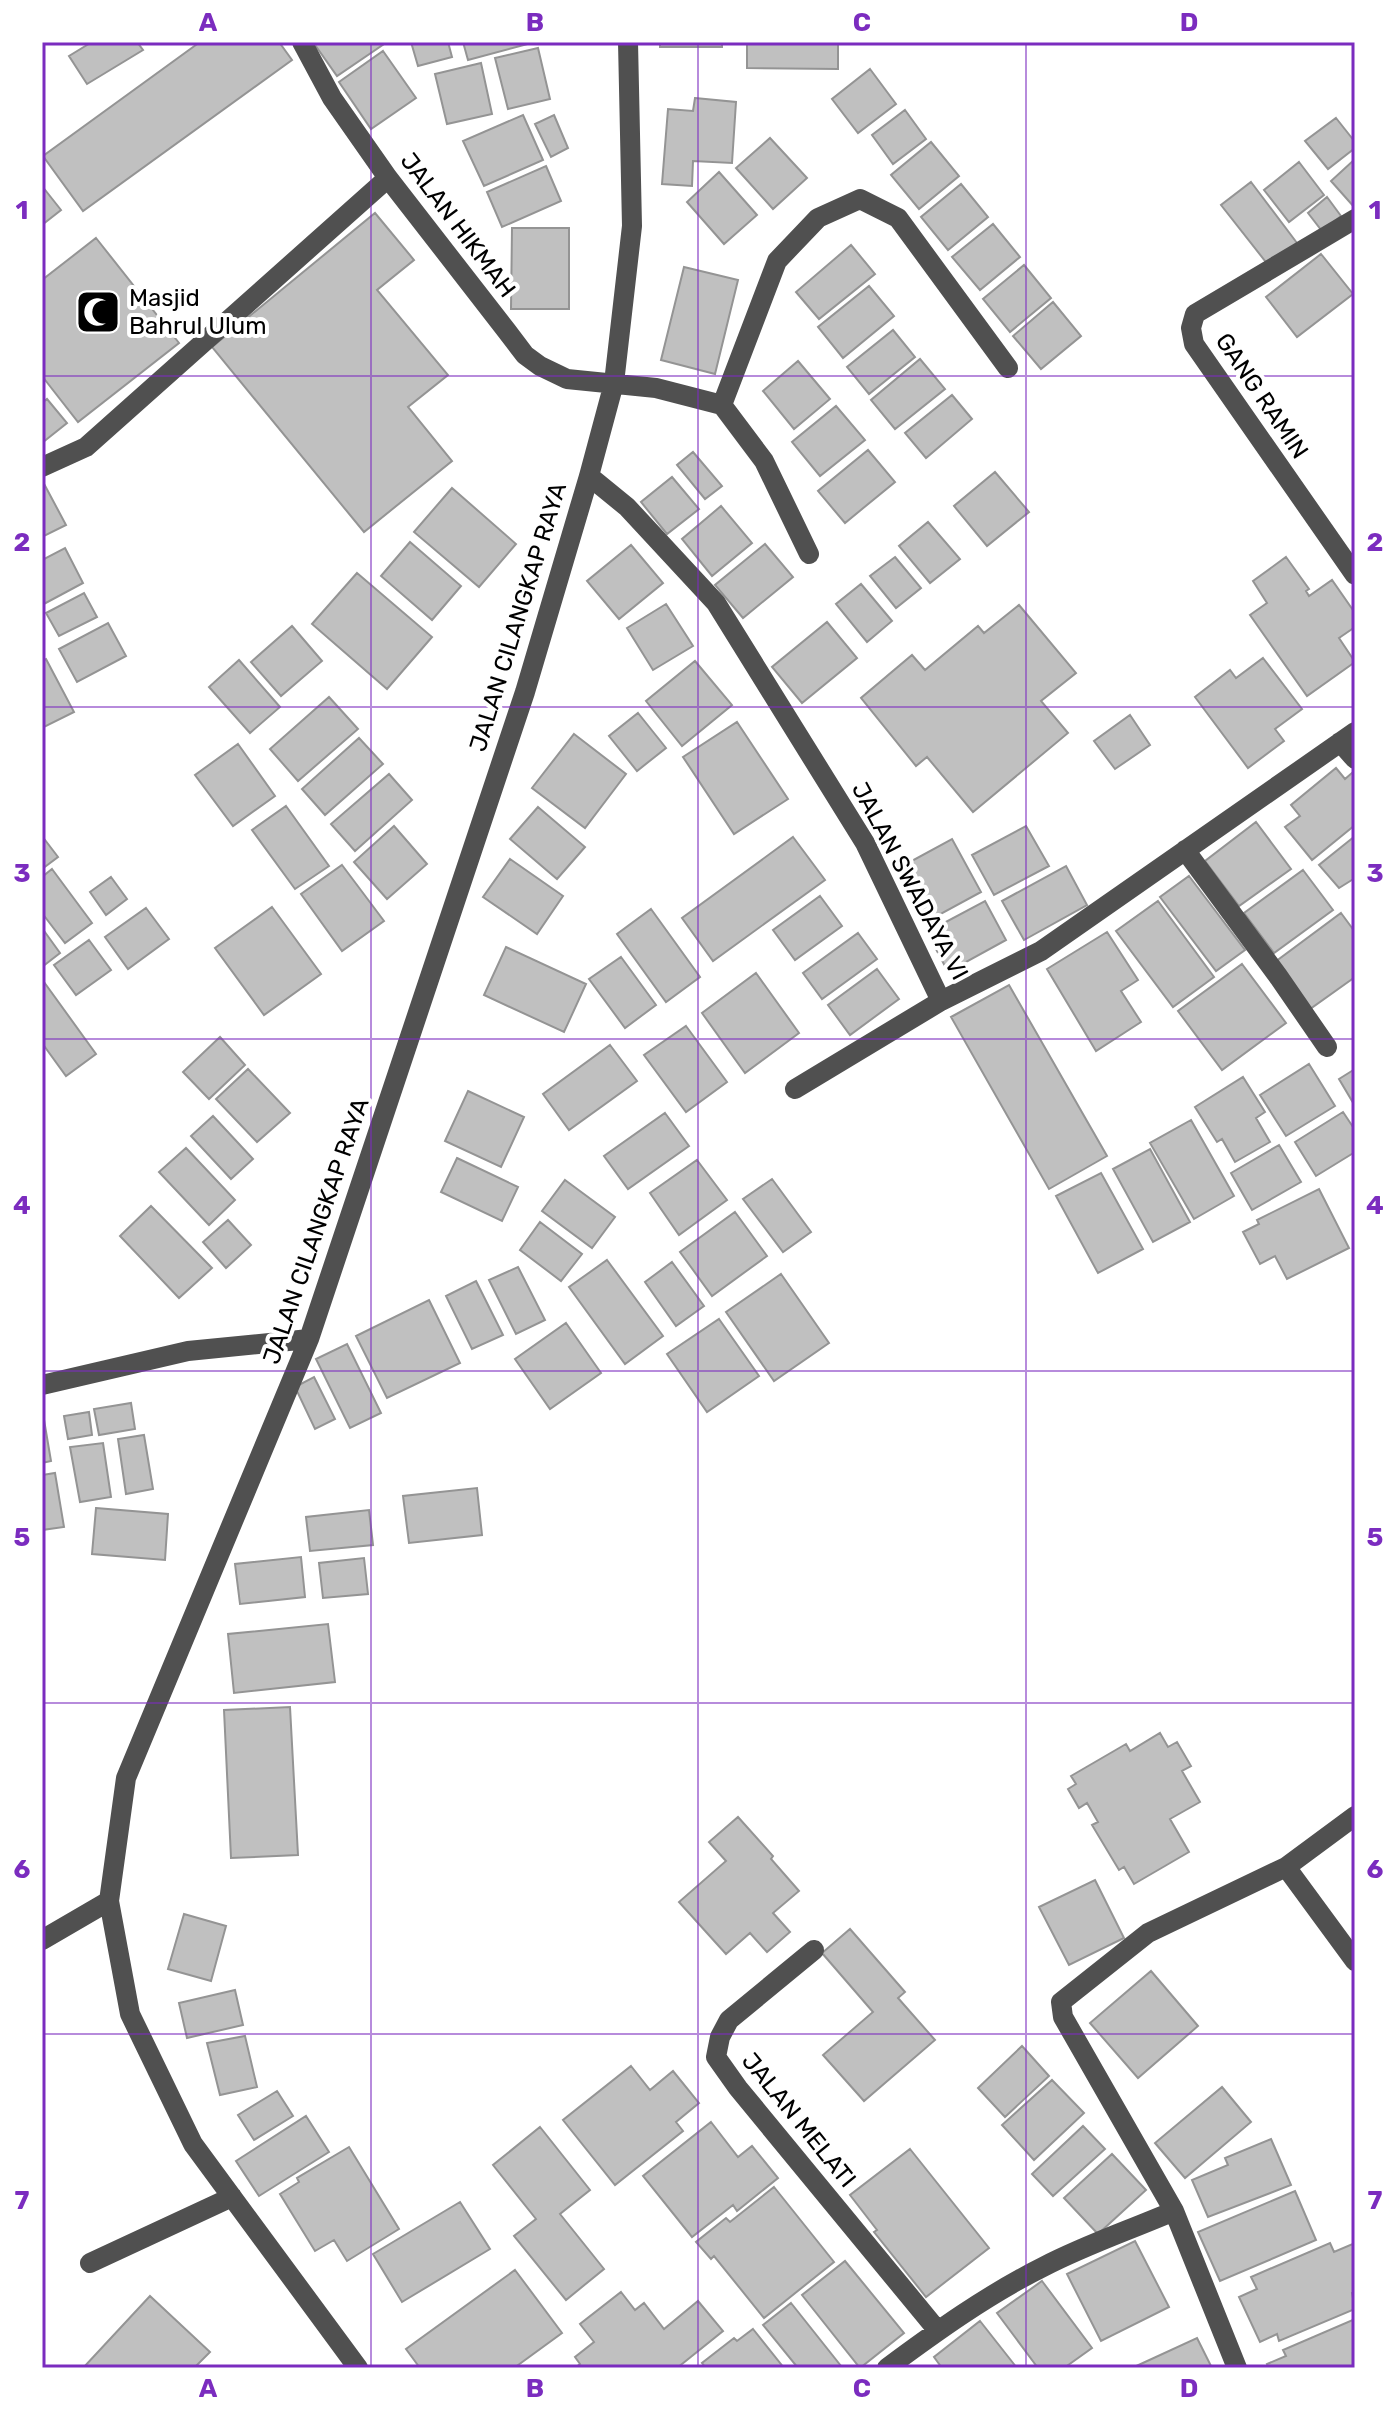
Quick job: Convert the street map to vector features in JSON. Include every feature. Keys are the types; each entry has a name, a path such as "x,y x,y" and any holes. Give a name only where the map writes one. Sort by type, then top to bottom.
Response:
{"street":[{"name":"JALAN HIKMAH","path":"302,42 332,98 388,178 525,355 567,379 656,388 722,405"},
{"name":"JALAN CILANGKAP RAYA","path":"358,2368 193,2144 130,2014 109,1901 126,1778 309,1339 525,692 589,476 614,383 632,226 628,42"},
{"path":"42,467 86,447 388,178"},
{"path":"809,554 764,461 722,405 777,261 818,218 860,199 898,218 1008,368"},
{"name":"GANG RAMIN","path":"1355,219 1195,314 1191,328 1194,344 1355,575"},
{"name":"JALAN SWADAYA VI","path":"589,476 627,507 716,603 865,843 941,1001 1041,951 1348,737"},
{"path":"1348,737 1355,759"},
{"path":"1185,850 1327,1047"},
{"path":"795,1089 941,1001"},
{"path":"42,1385 188,1351 309,1339"},
{"path":"1237,2368 1174,2211 1063,2017 1061,2002 1148,1933 1286,1867 1355,1816"},
{"path":"1286,1867 1355,1961"},
{"path":"42,1940 109,1901"},
{"name":"JALAN MELATI","path":"814,1950 729,2020 720,2037 716,2057 938,2331"},
{"path":"90,2263 232,2197"},
{"path":"887,2368 1003,2288 1042,2267 1174,2211"}],"building":[{"path":"92,42 137,42 143,50 87,84 69,56"},
{"path":"200,42 279,42 292,60 83,211 43,156"},
{"path":"313,42 387,42 337,76"},
{"path":"411,42 448,42 452,57 418,66"},
{"path":"463,42 535,42 468,60"},
{"path":"660,42 722,42 722,47 660,47"},
{"path":"747,42 838,42 838,69 747,68"},
{"path":"538,48 550,99 508,109 495,58"},
{"path":"383,51 416,98 371,129 339,82"},
{"path":"481,63 492,114 447,124 435,74"},
{"path":"870,69 896,104 858,133 832,99"},
{"path":"695,98 736,102 732,163 693,161 692,186 662,184 668,109 693,111"},
{"path":"905,110 926,139 893,164 872,135"},
{"path":"523,115 543,160 484,186 463,141"},
{"path":"554,115 568,148 551,157 535,124"},
{"path":"1336,118 1355,142 1355,148 1328,169 1305,141"},
{"path":"770,138 807,178 773,209 736,168"},
{"path":"931,142 959,176 919,209 891,175"},
{"path":"1355,159 1355,208 1331,181"},
{"path":"1299,162 1324,195 1289,222 1264,190"},
{"path":"546,166 561,201 502,227 487,192"},
{"path":"719,172 757,215 724,244 687,202"},
{"path":"1251,182 1297,243 1269,266 1221,205"},
{"path":"961,184 988,217 948,250 921,217"},
{"path":"42,186 61,210 42,225"},
{"path":"1327,197 1341,216 1322,231 1308,213"},
{"path":"375,213 414,260 377,290 448,375 408,407 452,461 364,532 212,347"},
{"path":"993,224 1020,257 980,290 952,257"},
{"path":"512,228 569,228 569,309 511,309"},
{"name":"Masjid Bahrul Ulum","path":"96,238 179,343 78,422 42,376 42,280"},
{"path":"851,245 875,274 819,319 796,292"},
{"path":"1321,254 1353,294 1297,337 1266,297"},
{"path":"1024,265 1051,298 1010,332 983,299"},
{"path":"684,267 738,280 715,374 661,360"},
{"path":"869,286 894,316 843,358 818,327"},
{"path":"1053,302 1081,336 1041,369 1013,336"},
{"path":"893,330 915,357 869,394 847,367"},
{"path":"920,359 945,389 895,429 871,400"},
{"path":"798,361 830,399 794,429 763,391"},
{"path":"952,395 972,419 926,458 905,433"},
{"path":"47,399 67,423 42,443 42,403"},
{"path":"836,406 865,440 820,476 792,442"},
{"path":"868,450 895,482 845,523 818,491"},
{"path":"693,452 722,486 705,499 677,465"},
{"path":"995,472 1029,512 987,546 954,506"},
{"path":"672,477 699,509 667,534 641,502"},
{"path":"42,480 66,525 42,537"},
{"path":"452,488 516,544 479,587 414,532"},
{"path":"721,506 752,543 712,576 682,539"},
{"path":"928,522 960,559 930,583 899,546"},
{"path":"410,542 461,586 432,620 381,576"},
{"path":"765,544 793,577 743,618 715,585"},
{"path":"631,545 663,583 619,619 587,581"},
{"path":"65,548 83,583 42,605 42,560"},
{"path":"895,557 921,588 896,608 870,576"},
{"path":"1286,557 1309,589 1306,591 1309,596 1332,580 1355,613 1355,627 1339,638 1355,662 1307,696 1250,615 1267,603 1253,581"},
{"path":"357,573 432,637 387,689 312,624"},
{"path":"861,584 892,621 867,642 836,604"},
{"path":"84,593 97,617 59,636 46,613"},
{"path":"666,604 693,646 653,670 627,628"},
{"path":"1019,605 1076,673 1041,701 1068,733 973,812 927,757 916,766 861,698 912,655 925,670 978,626 984,633"},
{"path":"827,622 857,658 802,703 772,667"},
{"path":"108,623 126,656 77,682 59,649"},
{"path":"292,626 322,661 281,696 251,662"},
{"path":"1263,658 1302,709 1275,729 1284,741 1248,768 1195,697 1230,670 1236,678"},
{"path":"46,659 74,712 42,728 42,661"},
{"path":"239,660 280,707 250,733 209,687"},
{"path":"695,661 732,705 682,746 646,701"},
{"path":"329,697 358,729 298,781 270,749"},
{"path":"638,713 666,748 637,771 609,736"},
{"path":"1130,715 1150,745 1115,769 1094,741"},
{"path":"737,722 788,799 734,834 683,757"},
{"path":"574,734 626,774 585,828 532,788"},
{"path":"359,738 383,764 325,815 302,789"},
{"path":"238,744 275,796 233,826 195,775"},
{"path":"1336,768 1345,779 1353,772 1355,774 1355,825 1312,860 1285,827 1300,816 1291,805"},
{"path":"389,774 412,800 355,851 331,824"},
{"path":"286,806 329,866 295,889 252,830"},
{"path":"538,807 585,847 557,879 510,839"},
{"path":"1256,822 1291,869 1239,906 1205,861"},
{"path":"394,826 427,864 387,899 354,862"},
{"path":"1026,826 1049,866 994,895 972,855"},
{"path":"42,836 58,857 42,869"},
{"path":"1355,836 1355,878 1339,888 1319,865"},
{"path":"793,837 825,880 713,961 682,918"},
{"path":"952,839 981,892 926,922 897,869"},
{"path":"510,859 563,896 537,934 483,897"},
{"path":"342,865 384,921 342,951 301,894"},
{"path":"1066,866 1087,905 1024,940 1002,901"},
{"path":"52,869 92,923 65,943 42,913 42,877"},
{"path":"1303,870 1333,910 1274,953 1244,913"},
{"path":"1189,876 1245,950 1216,971 1160,897"},
{"path":"111,877 127,899 106,915 90,892"},
{"path":"820,896 842,926 795,960 773,930"},
{"path":"985,901 1006,940 948,972 927,932"},
{"path":"1158,901 1214,977 1173,1007 1116,931"},
{"path":"272,907 321,974 264,1015 215,948"},
{"path":"146,908 169,939 128,969 105,937"},
{"path":"651,909 700,977 666,1002 617,934"},
{"path":"1341,913 1355,932 1355,977 1310,1009 1275,962"},
{"path":"42,928 60,953 42,967"},
{"path":"1107,932 1138,980 1121,991 1141,1022 1096,1051 1047,969"},
{"path":"858,933 877,959 822,999 803,973"},
{"path":"89,940 111,970 76,995 54,965"},
{"path":"506,947 586,984 564,1032 484,995"},
{"path":"621,957 656,1005 625,1028 589,979"},
{"path":"1242,964 1286,1023 1222,1070 1178,1011"},
{"path":"877,969 899,999 850,1035 828,1005"},
{"path":"756,973 799,1033 745,1073 702,1013"},
{"path":"44,982 96,1054 66,1076 42,1043"},
{"path":"1009,985 1107,1156 1049,1189 951,1017"},
{"path":"686,1026 727,1082 686,1112 644,1055"},
{"path":"220,1037 245,1065 209,1099 183,1072"},
{"path":"610,1045 637,1081 569,1130 543,1094"},
{"path":"1309,1064 1335,1106 1286,1136 1260,1095"},
{"path":"248,1069 290,1113 257,1142 216,1099"},
{"path":"1355,1069 1355,1106 1339,1079"},
{"path":"1243,1077 1265,1112 1256,1118 1270,1142 1235,1162 1222,1139 1217,1142 1195,1107"},
{"path":"468,1091 524,1117 501,1167 445,1141"},
{"path":"1343,1112 1355,1130 1355,1152 1316,1176 1295,1142"},
{"path":"665,1113 689,1146 628,1189 604,1156"},
{"path":"213,1116 253,1159 231,1179 191,1136"},
{"path":"1191,1120 1234,1196 1194,1219 1150,1143"},
{"path":"1279,1145 1301,1182 1252,1210 1231,1173"},
{"path":"186,1148 235,1200 209,1225 159,1172"},
{"path":"1150,1149 1190,1222 1153,1242 1113,1169"},
{"path":"457,1158 518,1187 502,1221 441,1192"},
{"path":"697,1160 727,1200 679,1235 650,1193"},
{"path":"1101,1173 1143,1249 1098,1273 1056,1196"},
{"path":"772,1179 811,1232 783,1252 743,1199"},
{"path":"565,1180 615,1217 592,1248 542,1211"},
{"path":"1319,1189 1349,1248 1287,1279 1275,1256 1260,1264 1243,1232 1259,1224 1257,1220"},
{"path":"151,1206 212,1268 179,1298 120,1236"},
{"path":"735,1212 767,1256 712,1296 680,1252"},
{"path":"228,1220 251,1245 226,1268 203,1242"},
{"path":"540,1222 582,1254 561,1281 520,1250"},
{"path":"607,1260 663,1336 625,1364 569,1287"},
{"path":"672,1262 704,1306 676,1326 645,1282"},
{"path":"518,1267 545,1320 516,1334 489,1280"},
{"path":"781,1274 829,1343 774,1381 726,1312"},
{"path":"476,1281 503,1335 472,1349 446,1296"},
{"path":"429,1300 460,1363 387,1398 356,1336"},
{"path":"719,1319 759,1376 707,1412 667,1354"},
{"path":"566,1323 601,1373 550,1409 515,1359"},
{"path":"347,1344 381,1413 350,1428 316,1359"},
{"path":"314,1377 335,1419 315,1429 295,1387"},
{"path":"131,1403 135,1429 99,1435 94,1409"},
{"path":"42,1408 51,1461 42,1463"},
{"path":"89,1412 92,1435 68,1439 64,1416"},
{"path":"144,1435 153,1489 126,1494 118,1439"},
{"path":"103,1443 111,1497 80,1502 70,1447"},
{"path":"55,1473 64,1527 42,1530 42,1475"},
{"path":"477,1488 482,1535 409,1543 403,1496"},
{"path":"96,1508 168,1514 165,1560 92,1554"},
{"path":"369,1510 373,1545 310,1551 306,1517"},
{"path":"301,1557 305,1597 240,1604 235,1564"},
{"path":"364,1558 368,1594 323,1598 319,1563"},
{"path":"328,1624 335,1682 234,1693 228,1634"},
{"path":"290,1707 298,1855 231,1858 224,1710"},
{"path":"1160,1733 1168,1747 1177,1742 1191,1766 1182,1771 1200,1802 1170,1819 1189,1852 1134,1884 1124,1867 1119,1870 1092,1825 1098,1822 1087,1803 1079,1808 1068,1789 1076,1784 1071,1776 1126,1744 1130,1751"},
{"path":"738,1817 799,1891 773,1913 790,1932 767,1952 750,1933 726,1954 679,1902 726,1861 709,1842"},
{"path":"1095,1880 1124,1938 1069,1965 1039,1907"},
{"path":"184,1914 226,1926 211,1981 168,1969"},
{"path":"850,1929 905,1992 898,1998 935,2040 864,2101 823,2055 873,2012 822,1953"},
{"path":"1151,1971 1198,2026 1138,2078 1090,2023"},
{"path":"235,1990 243,2025 187,2038 179,2003"},
{"path":"245,2036 257,2087 220,2095 207,2043"},
{"path":"1022,2046 1049,2076 1005,2117 978,2088"},
{"path":"631,2066 650,2090 673,2071 699,2103 676,2122 683,2131 615,2185 563,2120"},
{"path":"1052,2080 1084,2113 1034,2160 1002,2125"},
{"path":"1222,2087 1251,2122 1185,2178 1155,2143"},
{"path":"277,2091 293,2116 254,2140 238,2115"},
{"path":"306,2116 329,2152 259,2196 236,2161"},
{"path":"711,2122 738,2157 752,2146 778,2178 737,2211 733,2205 692,2237 643,2176"},
{"path":"1083,2126 1105,2149 1053,2196 1032,2174"},
{"path":"540,2127 590,2190 560,2214 604,2269 566,2300 514,2236 536,2219 493,2165"},
{"path":"1271,2139 1291,2185 1208,2217 1192,2180 1228,2165 1225,2158"},
{"path":"349,2147 399,2229 347,2261 334,2240 315,2251 280,2194 299,2182 297,2178"},
{"path":"910,2149 989,2248 926,2297 874,2232 877,2230 850,2195"},
{"path":"1112,2154 1146,2190 1098,2234 1064,2198"},
{"path":"774,2187 834,2262 764,2318 714,2256 711,2259 696,2242 726,2218 730,2222"},
{"path":"1295,2191 1316,2240 1220,2281 1198,2232"},
{"path":"460,2202 490,2249 402,2302 373,2254"},
{"path":"1135,2241 1169,2307 1101,2341 1067,2274"},
{"path":"1330,2243 1334,2252 1355,2243 1355,2292 1352,2293 1355,2309 1279,2341 1277,2334 1260,2342 1239,2297 1257,2289 1251,2277"},
{"path":"845,2261 904,2333 860,2368 802,2295"},
{"path":"515,2270 562,2333 514,2368 420,2368 406,2349"},
{"path":"1042,2281 1092,2348 1064,2368 1038,2368 997,2313"},
{"path":"621,2292 635,2310 644,2303 664,2329 698,2301 723,2331 677,2368 575,2368 580,2364 575,2357 594,2342 580,2324"},
{"path":"150,2296 210,2352 194,2368 83,2368"},
{"path":"791,2303 841,2366 798,2368 763,2325"},
{"path":"1355,2319 1355,2368 1269,2368 1267,2364 1286,2356 1283,2350"},
{"path":"980,2321 1017,2368 942,2368 934,2357"},
{"path":"753,2329 784,2368 706,2368 702,2363 734,2338 737,2341"},
{"path":"1197,2338 1212,2368 1132,2368"}],"place":[{"name":"Masjid Bahrul Ulum","path":"98,312"}]}
